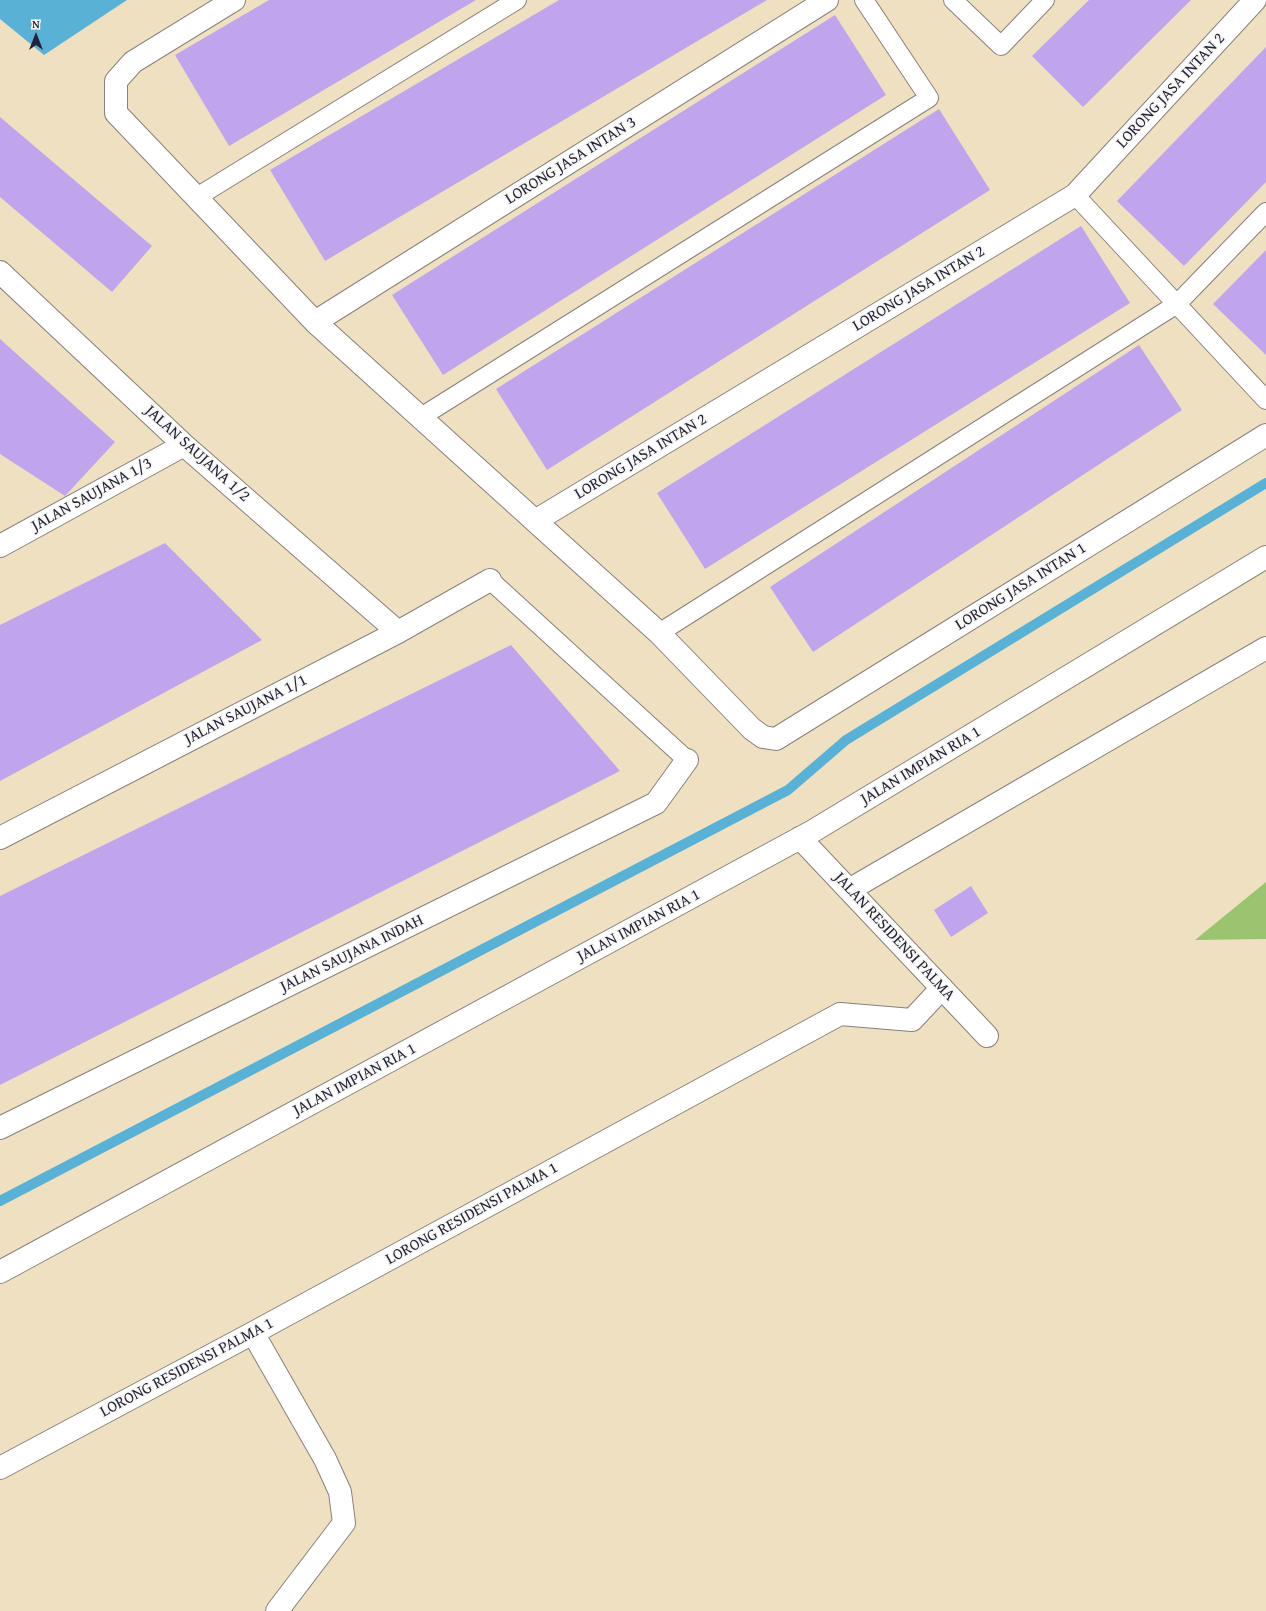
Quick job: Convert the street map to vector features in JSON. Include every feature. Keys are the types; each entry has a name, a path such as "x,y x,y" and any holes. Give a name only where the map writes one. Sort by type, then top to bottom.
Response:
{"street":[{"path":"234,0 133,62 116,81 116,113 315,322 659,633"},
{"name":"LORONG JASA INTAN 3","path":"315,322 827,0"},
{"name":"LORONG JASA INTAN 2","path":"535,521 1075,195 1255,0"},
{"name":"JALAN SAUJANA 1/2","path":"0,272 184,445 398,632"},
{"name":"LORONG JASA INTAN 1","path":"659,633 752,729 763,737 776,739 1266,435"},
{"name":"JALAN SAUJANA 1/3","path":"0,546 184,445"},
{"name":"JALAN IMPIAN RIA 1","path":"0,1272 800,838 1266,557"},
{"name":"JALAN SAUJANA 1/1","path":"0,838 398,632 490,580"},
{"path":"850,890 1262,657"},
{"name":"JALAN SAUJANA INDAH","path":"0,1128 656,803 687,760"},
{"name":"JALAN RESIDENSI PALMA","path":"800,838 987,1036"},
{"name":"LORONG RESIDENSI PALMA 1","path":"0,1468 253,1333 840,1014 912,1020 942,988"},
{"path":"253,1333 325,1459 340,1492 344,1522 277,1611"}],"lane":[{"path":"197,197 518,0"},
{"path":"421,417 930,98 864,0"},
{"path":"953,0 1001,46 1045,0"},
{"path":"1075,195 1266,400"},
{"path":"659,633 1177,304 1266,212"},
{"path":"490,580 687,760"}],"green space":[{"path":"1266,882 1266,939 1195,940"}],"water":[{"path":"0,0 127,0 44,55 0,19"}],"building":[{"path":"269,0 476,0 229,146 175,55"},
{"path":"559,0 767,0 325,261 270,170"},
{"path":"1089,0 1191,0 1083,107 1032,56"},
{"path":"835,15 886,95 443,375 392,295"},
{"path":"1266,47 1266,182 1184,266 1117,201"},
{"path":"939,109 990,190 547,470 496,389"},
{"path":"0,117 152,246 112,292 0,197"},
{"path":"1081,226 1130,303 705,569 657,493"},
{"path":"1266,250 1266,355 1213,304"},
{"path":"0,339 115,442 65,496 0,454"},
{"path":"1139,345 1182,410 813,652 770,587"},
{"path":"165,543 262,640 0,781 0,625"},
{"path":"511,645 620,771 0,1085 0,896"},
{"path":"971,886 988,913 951,937 934,910"}],"waterway":[{"path":"0,1201 788,790 846,740 1266,483"}]}
